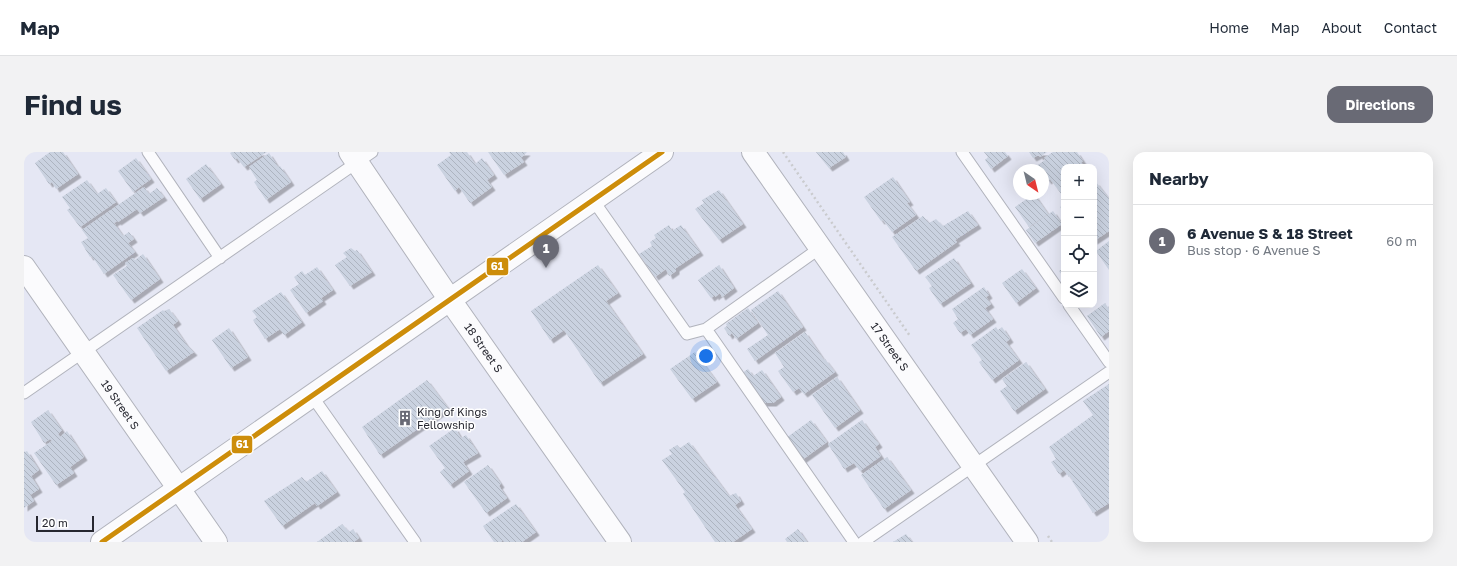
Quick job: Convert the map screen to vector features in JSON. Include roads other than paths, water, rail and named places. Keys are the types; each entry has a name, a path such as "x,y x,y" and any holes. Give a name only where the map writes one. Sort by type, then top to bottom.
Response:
{"street":[{"path":"102,542 662,152"},
{"name":"17 Street S","path":"753,152 1027,542"},
{"name":"18 Street S","path":"359,156 450,300 620,542"},
{"name":"19 Street S","path":"24,267 216,542"}],"lane":[{"path":"148,152 220,258"},
{"path":"962,152 1061,294"},
{"path":"24,393 220,258 359,156"},
{"path":"593,200 687,334 706,329 820,248"},
{"path":"1071,308 1109,362"},
{"path":"706,329 854,542"},
{"path":"863,542 1109,372"},
{"path":"312,396 415,542"}],"place":[{"name":"6 Avenue S & 18 Street","path":"546,268"},
{"name":"King of Kings Fellowship","path":"405,418"}]}
